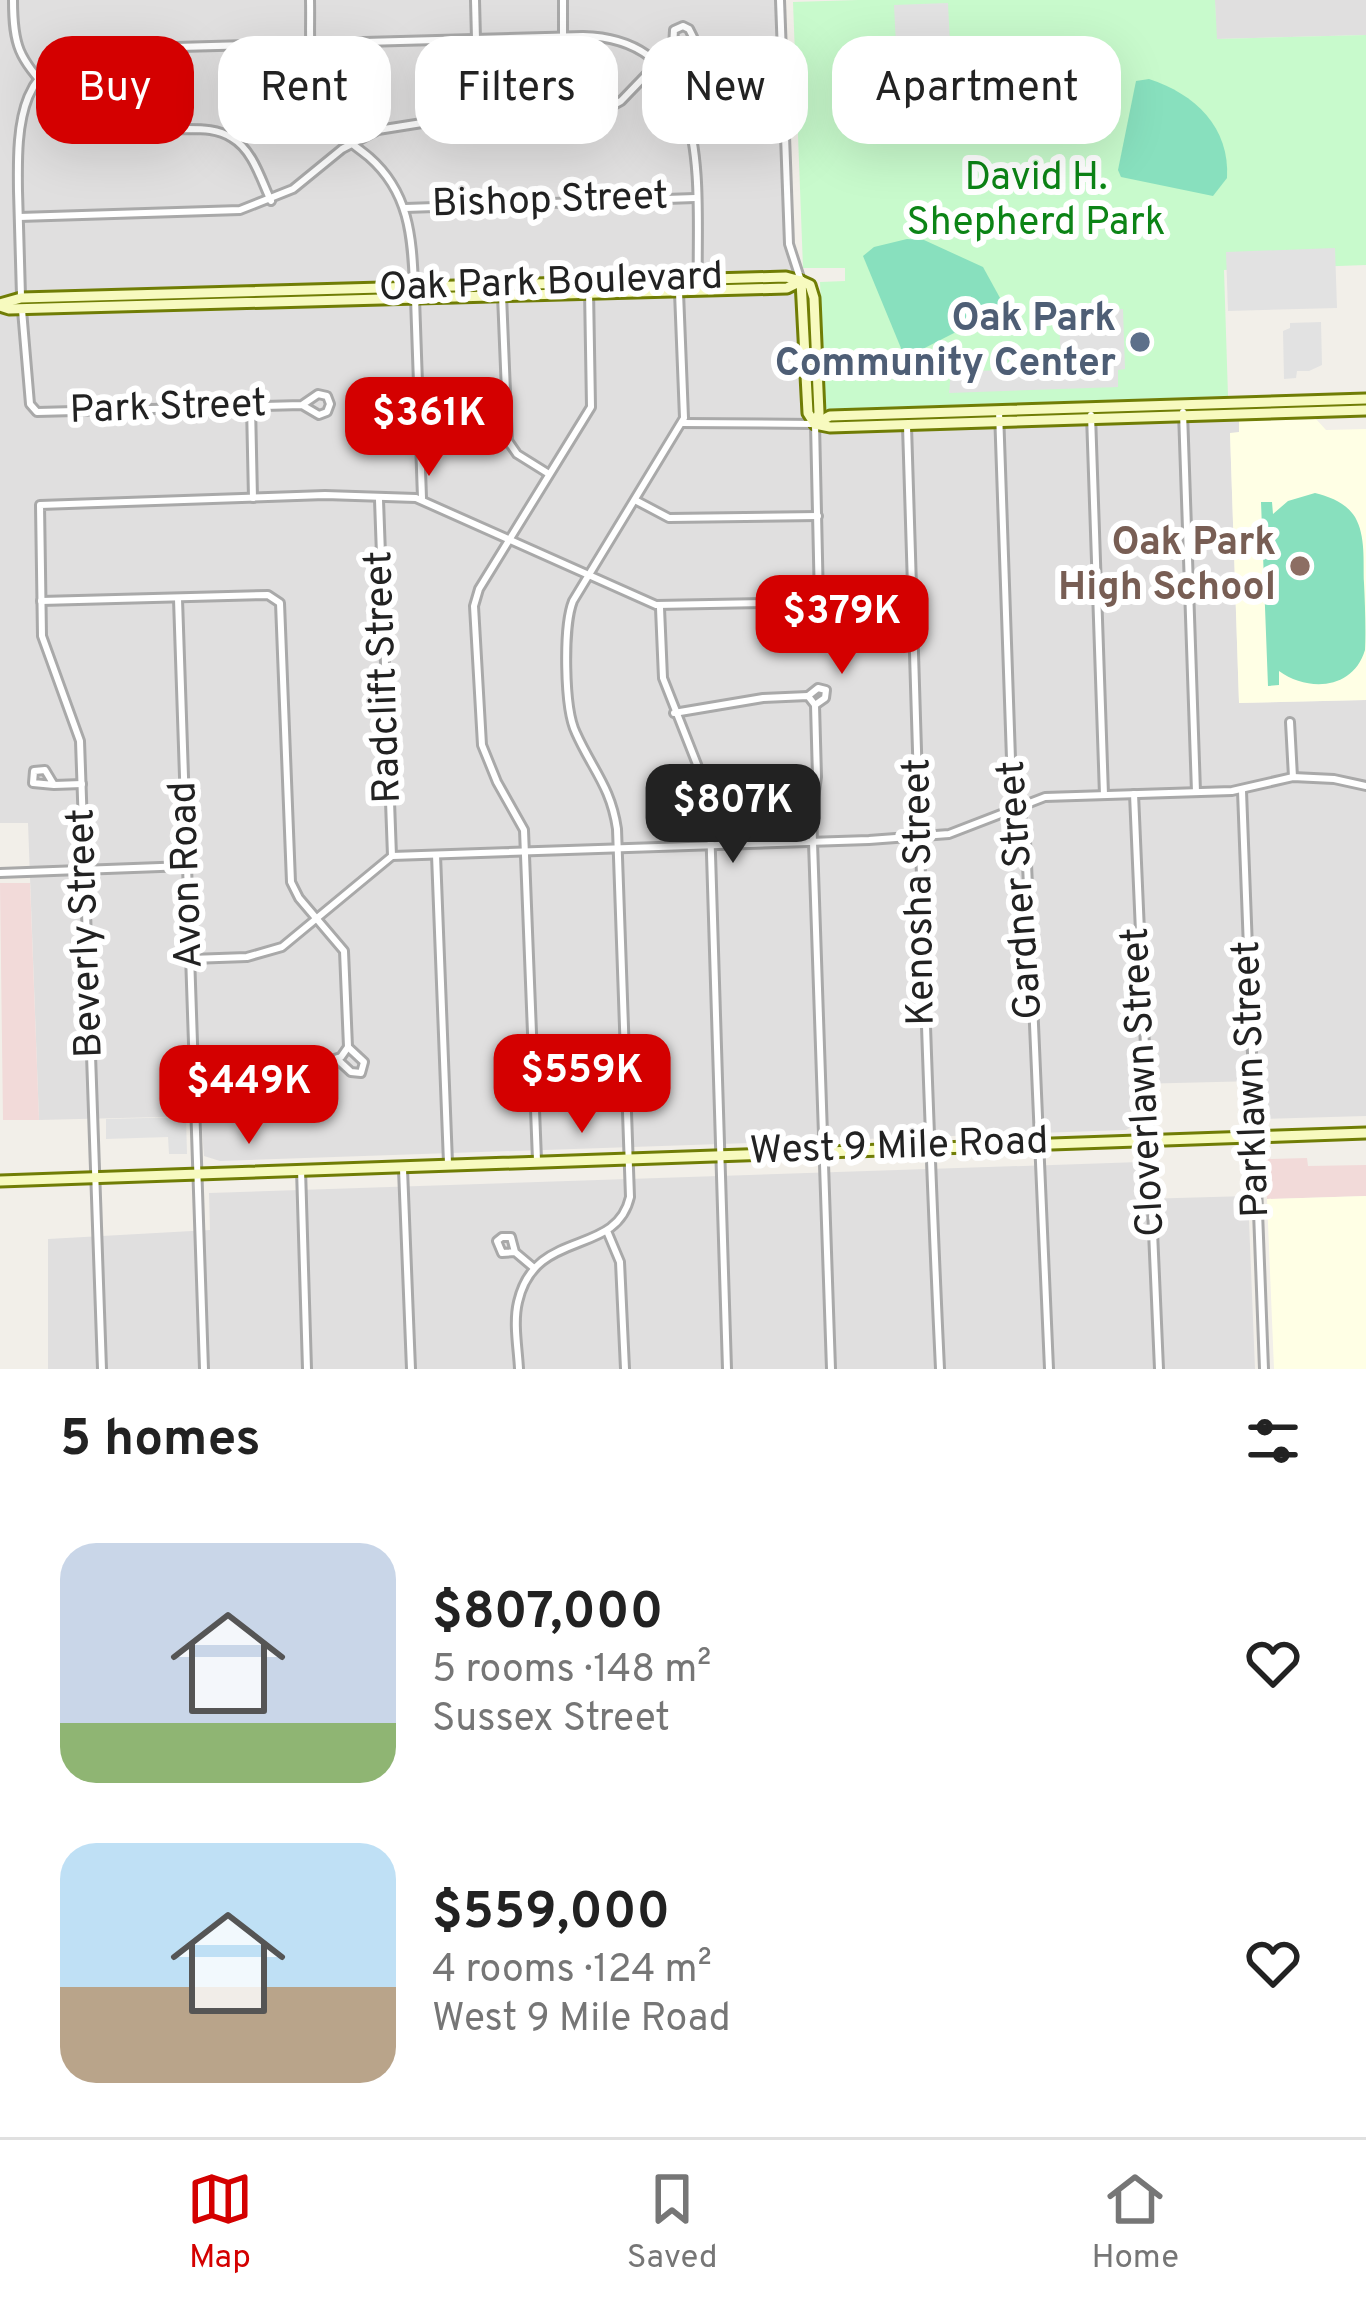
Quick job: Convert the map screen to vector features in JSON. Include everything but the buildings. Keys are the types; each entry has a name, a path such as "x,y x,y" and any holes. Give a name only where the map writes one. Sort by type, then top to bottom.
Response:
{"street":[{"path":"13,0 16,49 36,75"},
{"path":"310,0 311,36"},
{"path":"476,0 476,36"},
{"path":"563,0 563,36"},
{"path":"251,406 253,498 422,499 660,606 819,602 809,332 813,292 802,281 789,244 780,0"},
{"path":"391,128 592,116 621,101 642,79"},
{"path":"22,304 18,127 36,84"},
{"path":"194,129 224,133 244,147 272,201"},
{"path":"19,217 231,212 272,201 350,144 382,170 405,208"},
{"path":"691,144 697,285"},
{"name":"Bishop Street","path":"405,208 695,199"},
{"name":"Radclift Street","path":"405,208 412,239 422,499"},
{"name":"Oak Park Boulevard","path":"0,305 679,286 792,277 802,281"},
{"path":"519,1369 516,1310 534,1268 561,1248 607,1231 628,1206 618,848 611,797 578,737 570,706 568,615 588,574 682,423 679,286"},
{"path":"537,1160 526,851 520,820 488,762 477,704 475,600 592,403 589,288"},
{"path":"501,290 508,441 517,454 550,474"},
{"name":"Park Street","path":"22,304 30,404 35,411 302,405"},
{"path":"1183,410 1366,399"},
{"path":"1183,410 1196,792"},
{"path":"682,423 1366,410"},
{"path":"1091,413 1104,795"},
{"name":"Gardner Street","path":"999,416 1011,759 1026,841 1049,1369"},
{"name":"Kenosha Street","path":"907,419 922,836 921,938 940,1369"},
{"name":"Beverly Street","path":"102,1369 79,731 42,636 40,505 253,498"},
{"name":"Radclift Street","path":"379,498 392,856"},
{"path":"634,500 670,518 818,515"},
{"name":"Avon Road","path":"178,597 204,1369"},
{"path":"41,601 278,598 290,877 299,898 345,954 348,1047 337,1059"},
{"path":"660,606 663,678 700,772 711,845 727,1369"},
{"path":"674,712 826,690 826,698 815,705"},
{"path":"808,696 815,705 813,842 831,1369"},
{"path":"1290,722 1293,777"},
{"path":"191,959 267,953 291,941 392,856 922,836 961,832 1018,804 1045,797 1242,790 1293,777 1334,778 1366,787"},
{"path":"54,785 82,784"},
{"name":"Parklawn Street","path":"1242,790 1264,1369"},
{"name":"Cloverlawn Street","path":"1134,794 1159,1369"},
{"name":"Radclift Street","path":"436,855 448,1163"},
{"path":"0,873 187,866"},
{"path":"194,1065 337,1059 354,1074 364,1070 362,1060 348,1047"},
{"name":"West 9 Mile Road","path":"0,1181 1366,1133"},
{"path":"403,1165 410,1369"},
{"path":"301,1168 307,1369"},
{"path":"607,1231 620,1262 625,1369"},
{"path":"515,1252 534,1268"}],"shaded area":[{"path":"0,0 776,0 777,36 642,36 642,144 781,144 784,244 800,298 806,429 1239,421 1239,433 1230,433 1239,703 1366,700 1366,1116 1259,1119 1257,1081 1135,1084 1136,1124 1126,1130 220,1161 204,1156 201,1116 39,1120 28,823 0,823"},
{"path":"1215,0 1366,0 1366,35 1216,39"},
{"path":"948,3 950,36 896,36 894,5"},
{"path":"1335,248 1337,308 1228,311 1226,252"},
{"path":"1123,309 1125,369 1118,370 1118,387 949,393 951,372 1061,368 1059,317 1066,317 1067,311"},
{"path":"1321,322 1322,365 1284,379 1283,331 1290,323"},
{"name":"Oak Park High School","path":"1316,419 1326,430 1366,429 1366,700 1239,703 1230,433 1239,432 1239,421"},
{"path":"0,883 30,883 39,1120 3,1120"},
{"path":"186,1117 187,1154 169,1154 168,1137 106,1139 106,1119"},
{"path":"1307,1158 1308,1166 1366,1165 1366,1196 1267,1199 1265,1159"},
{"path":"1140,1162 1142,1199 1248,1196 1255,1369 48,1369 48,1239 210,1230 209,1193"},
{"path":"1366,1196 1366,1369 1274,1369 1267,1199"}],"green space":[{"name":"David H. Shepherd Park","path":"1215,0 1217,39 1366,35 1366,265 1224,270 1228,396 825,409 820,282 845,281 845,268 803,268 798,144 808,144 808,36 794,36 793,2"},
{"path":"1149,79 1195,103 1216,128 1223,143 1227,178 1213,196 1121,177 1118,170 1136,81"},
{"path":"924,240 983,267 1005,307 909,356 903,353 863,256 874,247"},
{"path":"1315,493 1343,504 1359,524 1365,650 1351,673 1340,680 1316,684 1279,671 1279,685 1268,686 1261,502 1272,502 1273,514 1288,501"}],"place":[{"name":"Oak Park Community Center","path":"1140,342"},
{"name":"Oak Park High School","path":"1300,566"}]}
